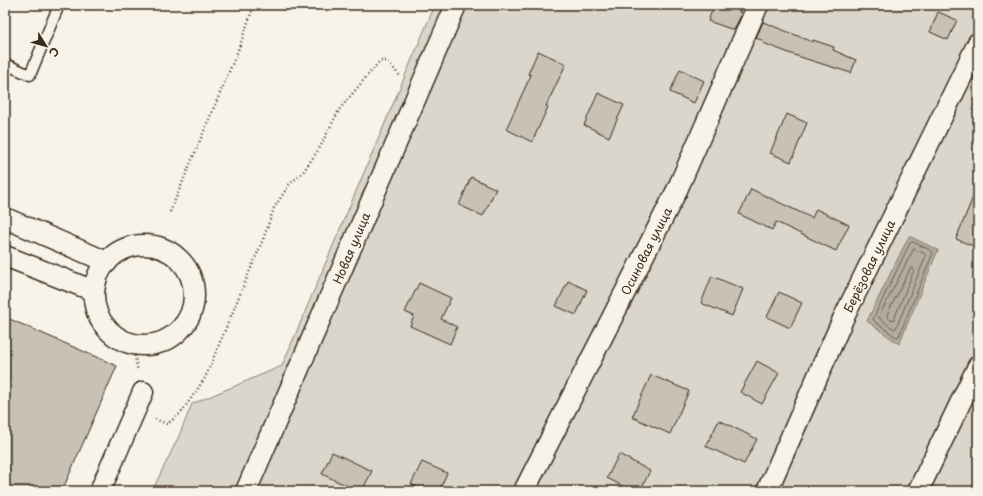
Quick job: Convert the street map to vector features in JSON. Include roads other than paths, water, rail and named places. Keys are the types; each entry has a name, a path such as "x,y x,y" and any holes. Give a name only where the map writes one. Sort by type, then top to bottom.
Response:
{"street":[{"name":"Новая улица","path":"246,491 456,5"},
{"name":"Осиновая улица","path":"524,491 677,190 758,5"},
{"name":"Берёзовая улица","path":"767,491 843,319 978,43"},
{"path":"5,218 107,262"},
{"path":"149,245 161,248 180,260 192,280 194,292 190,315 176,334 155,344 144,345 132,344 121,340 111,333 98,314 94,291 101,270 107,262 116,254 126,249 149,245"},
{"path":"5,256 94,291"},
{"path":"918,491 978,366"},
{"path":"100,491 143,392"}],"lane":[{"path":"5,64 30,75 59,5"}],"water":[{"path":"909,236 938,250 899,344 867,321"}]}
